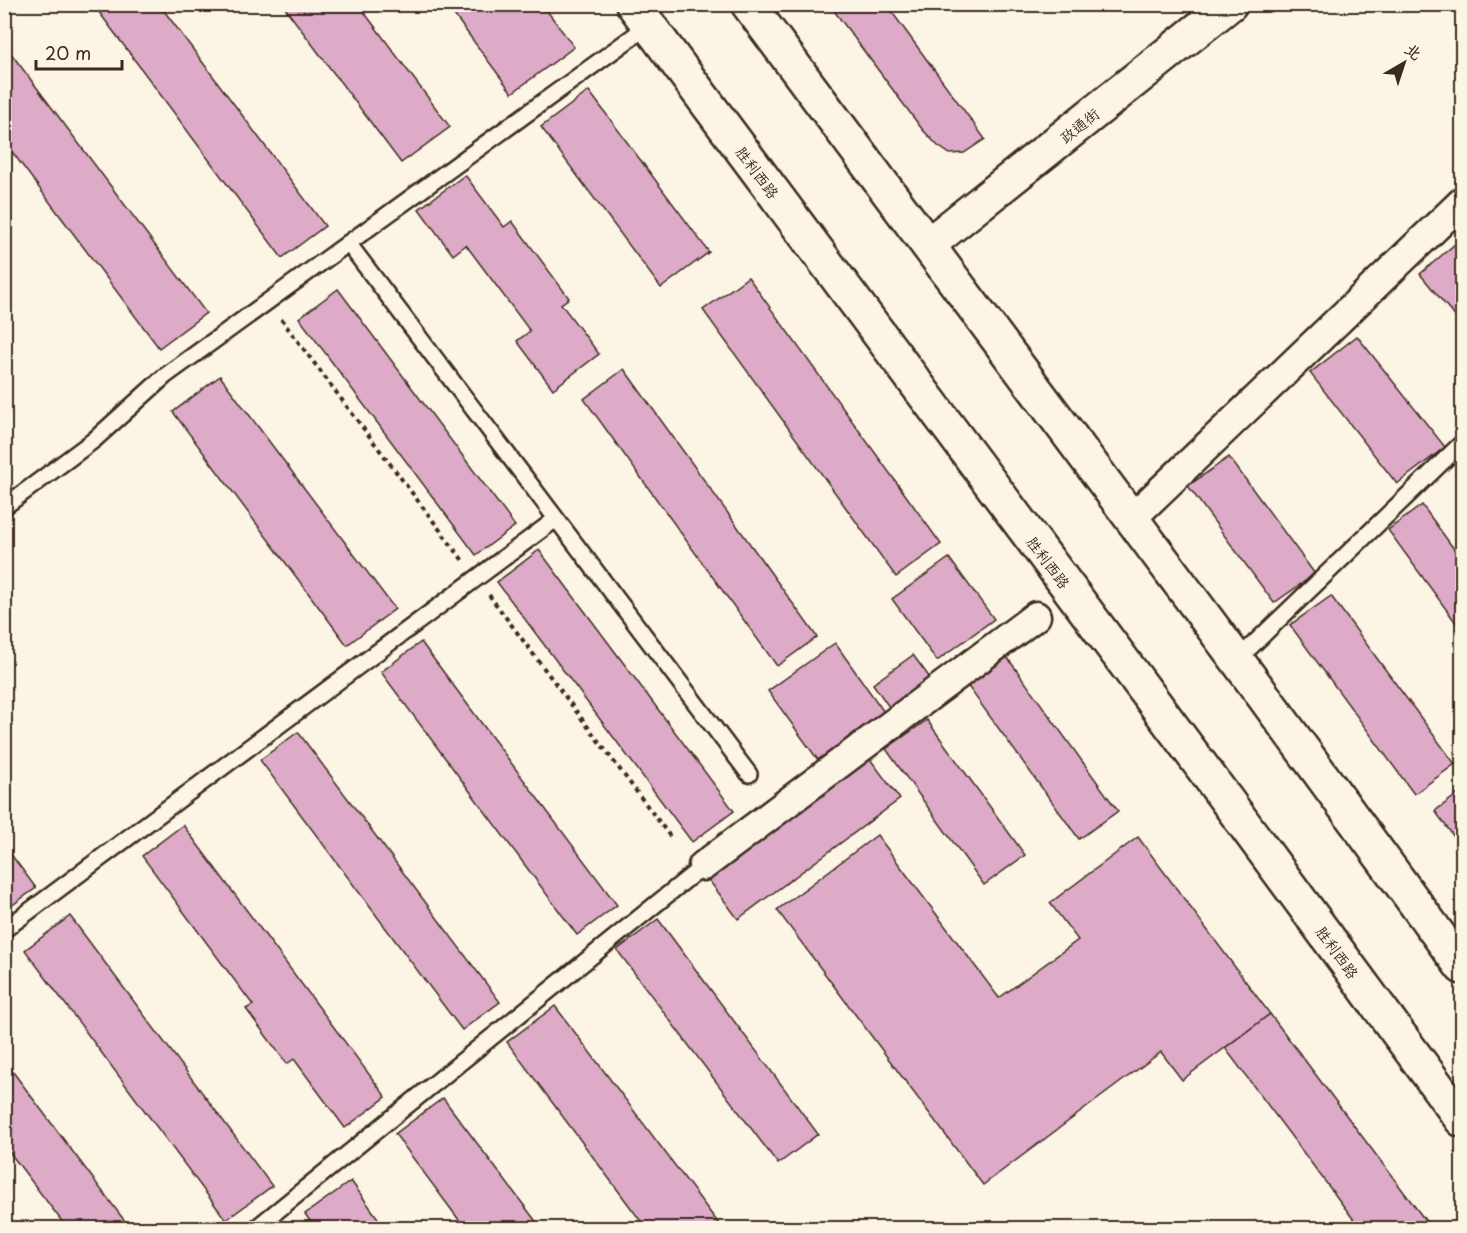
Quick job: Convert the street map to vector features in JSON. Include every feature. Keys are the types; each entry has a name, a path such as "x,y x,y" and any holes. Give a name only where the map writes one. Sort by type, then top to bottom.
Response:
{"main road":[{"path":"748,4 1237,660 1462,967"},
{"name":"政通街","path":"928,245 1230,4"},
{"name":"胜利西路","path":"641,15 1194,756 1462,1120"}],"street":[{"path":"1131,519 1462,202"},
{"path":"703,866 1036,616"}],"lane":[{"path":"4,507 94,440 165,376 348,243 641,15"},
{"path":"348,243 749,774"},
{"path":"1237,660 1462,443"},
{"path":"4,930 556,519"},
{"path":"256,1228 703,866"}],"building":[{"path":"93,4 159,4 325,226 282,258"},
{"path":"282,4 358,4 450,127 401,163"},
{"path":"446,4 542,4 574,47 512,93"},
{"path":"829,4 886,4 985,139 964,153 950,154 938,146 922,129"},
{"path":"4,44 206,313 159,348 4,141"},
{"path":"589,91 709,252 661,288 541,127"},
{"path":"465,175 504,227 512,221 569,298 561,304 599,354 553,389 517,341 530,331 466,245 453,255 419,209"},
{"path":"1462,238 1462,325 1420,274"},
{"path":"748,277 941,544 896,577 703,310"},
{"path":"338,289 515,526 476,555 299,318"},
{"path":"1357,336 1445,447 1397,484 1310,373"},
{"path":"624,369 817,637 777,666 584,399"},
{"path":"220,376 395,609 347,645 173,412"},
{"path":"1229,457 1315,574 1274,603 1188,486"},
{"path":"1422,505 1462,560 1462,631 1388,530"},
{"path":"539,550 734,811 692,842 497,582"},
{"path":"949,558 994,619 937,661 892,599"},
{"path":"1331,596 1455,764 1414,794 1290,625"},
{"path":"421,642 617,905 577,935 381,672"},
{"path":"835,643 884,712 818,760 768,691"},
{"path":"913,655 930,678 889,707 873,684"},
{"path":"1007,657 1118,811 1079,839 967,685"},
{"path":"927,720 1025,855 984,885 886,749"},
{"path":"298,732 500,1002 462,1030 260,760"},
{"path":"864,751 900,799 738,919 702,871"},
{"path":"1462,791 1462,848 1435,811"},
{"path":"183,825 386,1097 345,1128 294,1059 287,1064 246,1009 253,1005 142,856"},
{"path":"877,835 999,998 1078,940 1050,903 1138,837 1270,1014 1182,1080 1161,1052 983,1185 777,910"},
{"path":"4,845 36,888 4,911"},
{"path":"70,916 272,1186 226,1220 25,950"},
{"path":"658,919 818,1134 778,1164 617,950"},
{"path":"555,1006 722,1228 646,1228 507,1042"},
{"path":"1270,1014 1431,1228 1360,1228 1225,1048"},
{"path":"4,1060 130,1228 67,1228 4,1145"},
{"path":"443,1098 541,1228 465,1228 395,1134"},
{"path":"351,1181 385,1228 315,1228 305,1214"}]}
